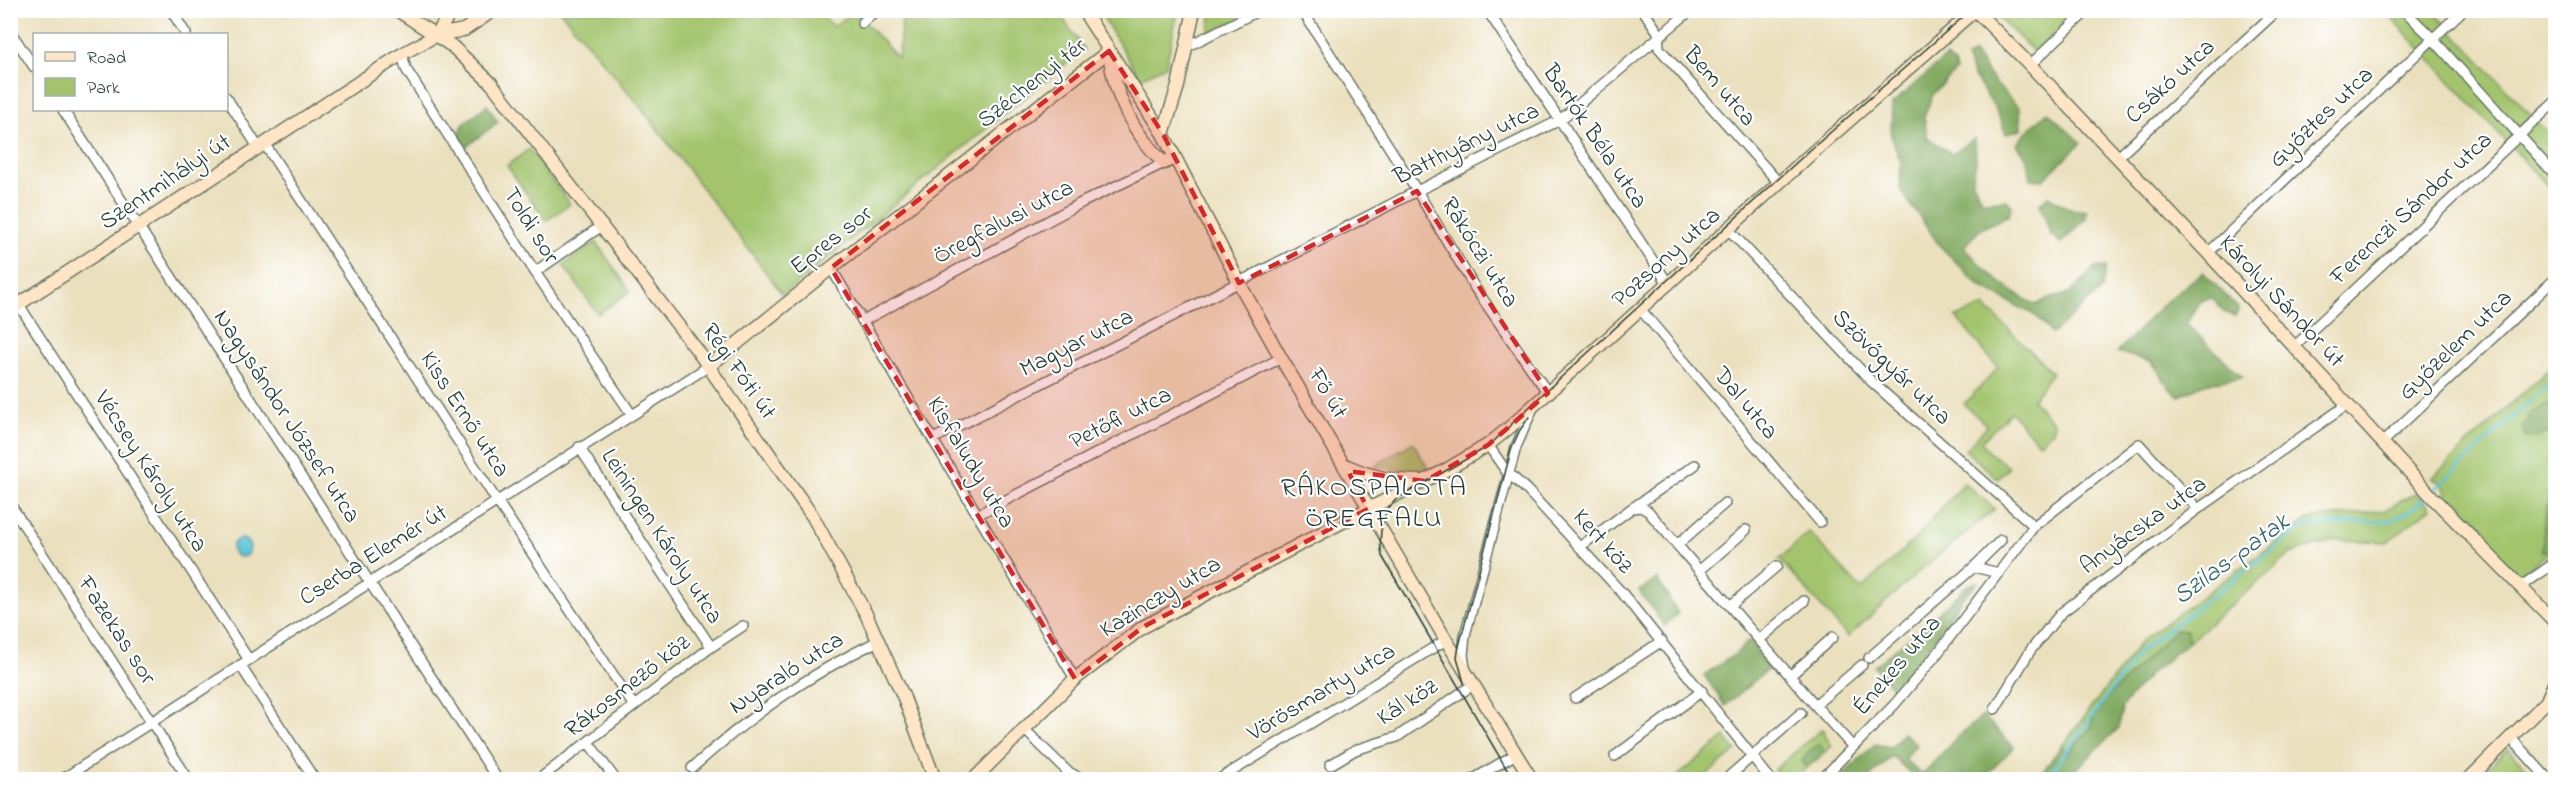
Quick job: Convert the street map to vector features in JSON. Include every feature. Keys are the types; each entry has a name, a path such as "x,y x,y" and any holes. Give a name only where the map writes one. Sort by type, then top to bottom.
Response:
{"street":[{"path":"171,10 185,33"},
{"name":"Régi Fóti út","path":"397,10 437,35 472,63 492,84 603,225 709,366 813,517 840,563 904,698 938,778"},
{"path":"437,35 454,10"},
{"path":"437,35 464,30 494,10"},
{"path":"862,22 876,10"},
{"name":"Széchenyi tér","path":"1083,10 1163,134"},
{"path":"1163,134 1194,10"},
{"path":"1186,47 1260,10"},
{"name":"Rákóczi utca","path":"1302,10 1417,190 1475,288 1548,393"},
{"name":"Bartók Béla utca","path":"1487,10 1669,285"},
{"name":"Bem utca","path":"1643,10 1658,32 1659,48 1779,183"},
{"name":"Batthyány utca","path":"1239,284 1417,190 1560,120 1691,10"},
{"name":"Károlyi Sándor út","path":"1975,10 2208,253 2436,501 2554,620"},
{"name":"Pozsony utca","path":"1368,509 1425,481 1488,445 1975,10"},
{"path":"2030,65 2088,10"},
{"name":"Csákó utca","path":"2118,158 2278,10"},
{"path":"2404,10 2433,39 2556,176"},
{"name":"Győztes utca","path":"2208,253 2463,10"},
{"path":"10,31 33,66"},
{"name":"Szentmihályi út","path":"15,308 261,145 402,54 437,35"},
{"name":"Széchenyi tér","path":"982,150 1109,51"},
{"name":"Széchenyi tér","path":"1109,51 1112,79 1119,99 1138,132 1169,161"},
{"name":"Toldi sor","path":"402,54 406,69 535,272 632,415"},
{"name":"Kiss Ernő utca","path":"228,100 261,145 634,706"},
{"name":"Ferenczi Sándor utca","path":"2295,346 2556,100"},
{"name":"Nagysándor József utca","path":"64,111 498,780"},
{"name":"Fő út","path":"1163,134 1169,161 1281,358 1345,465 1368,509 1532,780"},
{"name":"Epres sor","path":"709,366 982,150"},
{"name":"Öregfalusi utca","path":"863,321 1083,202 1169,161"},
{"path":"535,272 603,225"},
{"name":"Szövőgyár utca","path":"1729,230 1872,382 2034,526"},
{"name":"Kisfaludy utca","path":"831,268 1075,679"},
{"name":"Győzelem utca","path":"2383,442 2556,278"},
{"name":"Magyar utca","path":"933,439 1239,284"},
{"name":"Vécsey Károly utca","path":"15,308 245,662 315,780"},
{"name":"Dal utca","path":"1641,310 1820,522"},
{"name":"Petőfi utca","path":"979,514 1281,358"},
{"name":"Cserba Elemér út","path":"61,780 709,366"},
{"path":"1466,673 1463,656 1464,640 1516,447 1535,405"},
{"name":"Anyácska utca","path":"1995,709 2030,651 2061,613 2198,510 2347,405"},
{"name":"Énekes utca","path":"1821,780 1894,704 1937,654 2034,526 2139,444 2198,510"},
{"name":"Kert köz","path":"1488,445 1509,474 1581,546 1662,641 1771,780"},
{"name":"Leiningen Károly utca","path":"579,447 711,648"},
{"path":"1345,465 1367,475 1385,479 1425,481"},
{"path":"1581,546 1695,465"},
{"path":"1677,544 1725,503"},
{"name":"Fazekas sor","path":"10,504 189,780"},
{"path":"1632,508 1641,507 1648,511 1853,747"},
{"name":"Kazinczy utca","path":"973,780 1075,679 1143,627 1368,509"},
{"path":"1699,571 1746,530"},
{"name":"Énekes utca","path":"1815,705 1974,567 2001,540"},
{"path":"2520,587 2556,562"},
{"path":"1730,606 1777,566"},
{"path":"1974,567 1999,573"},
{"path":"1759,640 1804,601"},
{"path":"2554,620 2556,634"},
{"name":"Rákosmező köz","path":"538,780 743,626"},
{"path":"1790,676 1833,637"},
{"name":"Vörösmarty utca","path":"1218,780 1446,640"},
{"name":"Nyaraló utca","path":"692,768 764,707 793,688 878,641"},
{"path":"1575,698 1662,641"},
{"path":"2468,780 2553,697 2556,679"},
{"name":"Kál köz","path":"1330,765 1355,750 1397,737 1474,684"},
{"path":"1615,756 1702,691"},
{"path":"1725,780 1801,713"},
{"path":"1023,728 1067,771 1083,780"},
{"path":"2511,737 2549,780"},
{"path":"588,742 616,780"},
{"path":"1472,780 1516,754"}],"highlighted area":[{"path":"1109,51 1163,134 1239,283 1417,191 1548,393 1488,445 1425,481 1348,471 1368,509 1143,627 1075,679 831,268"}],"green space":[{"path":"560,11 818,11 833,27 854,11 898,58 903,11 1058,11 1084,49 783,295 639,105"},
{"path":"1099,11 1178,11 1166,66 1140,78"},
{"path":"1212,11 1255,11 1208,34"},
{"path":"1992,11 2079,11 2034,52"},
{"path":"2385,11 2433,11 2555,141 2555,194"},
{"path":"1974,53 1993,81 2020,109 2021,129 2006,134 1995,108 1974,77 1966,58"},
{"path":"1946,57 1954,63 1956,71 1934,93 1924,116 1927,137 1952,154 1975,138 1976,161 1972,180 1982,201 2007,200 2012,206 2009,215 1981,229 1964,246 1997,280 2036,305 2047,299 2069,293 2094,268 2106,267 2102,289 2052,334 2036,316 1980,286 1940,246 1900,189 1901,163 1891,136 1892,104"},
{"path":"487,105 498,122 466,147 458,137 464,123"},
{"path":"2048,112 2081,143 2043,180 2030,179 2026,157 2017,144 2026,132"},
{"path":"529,149 570,204 546,221 507,166"},
{"path":"2048,196 2070,209 2087,211 2086,219 2061,243 2051,235 2040,204"},
{"path":"596,242 630,291 598,314 563,265"},
{"path":"2203,272 2239,309 2235,316 2224,312 2213,298 2201,301 2186,324 2243,377 2204,384 2179,396 2170,389 2152,362 2117,352 2163,304"},
{"path":"1985,306 2052,372 2032,400 2054,423 2052,431 2039,444 2011,412 1981,442 1990,453 2009,467 1998,479 1965,450 1987,426 1964,404 1998,368 1956,317"},
{"path":"2555,363 2555,491 2551,495 2542,552 2555,549 2517,576 2444,496 2447,493 2441,483 2432,478"},
{"path":"2551,402 2556,402 2555,425 2552,431 2533,438 2525,436 2522,429 2530,414"},
{"path":"1413,442 1429,470 1427,472 1373,467"},
{"path":"1964,483 1995,509 1918,572 1848,637 1779,559 1809,532 1861,589 1915,539"},
{"path":"2555,491 2555,548 2542,552 2546,512"},
{"path":"2416,493 2431,508 2387,542 2336,540 2292,553 2188,642 2187,631 2106,699 2093,717 2092,726 2065,756 2063,745 2142,640 2308,519 2383,511"},
{"path":"1657,579 1678,613 1665,626 1639,591"},
{"path":"1978,582 1963,597 1897,693 1874,666 1931,620 1967,586"},
{"path":"2175,630 2187,631 2188,642 2148,676 2122,707 2119,728 2066,779 2054,779 2044,770 2062,745 2066,756 2092,726 2093,717 2106,699"},
{"path":"1750,640 1768,669 1725,706 1704,675 1735,654"},
{"path":"1983,716 2014,747 1982,779 1912,779 1913,776 1892,756 1868,779 1839,779 1875,744 1891,747 1903,733 1917,744 1904,759 1922,775 1958,736"},
{"path":"1822,729 1832,746 1824,753 1819,744 1802,762 1807,768 1794,779 1782,779 1774,770"},
{"path":"1725,737 1736,751 1702,779 1674,779"},
{"path":"1820,744 1824,753 1807,768 1802,762 1807,753"},
{"path":"2508,748 2537,779 2475,780"}],"water":[{"path":"241,539 247,542 250,548 247,554 241,557 235,554 232,548 235,542"}],"waterway":[{"name":"Szilas-patak","path":"2431,493 2556,377"},
{"name":"Szilas-patak","path":"2052,771 2140,651 2299,530 2311,526 2393,520 2427,497"}],"tram line":[{"path":"1513,780 1382,556 1380,540 1382,524 1392,503 1489,446 1546,391 1809,151 1971,10"},
{"path":"1464,683 1457,657 1459,646 1512,447 1529,417"}],"district":[{"name":"RÁKOSPALOTA ÖREGFALU","path":"1374,504"}]}
